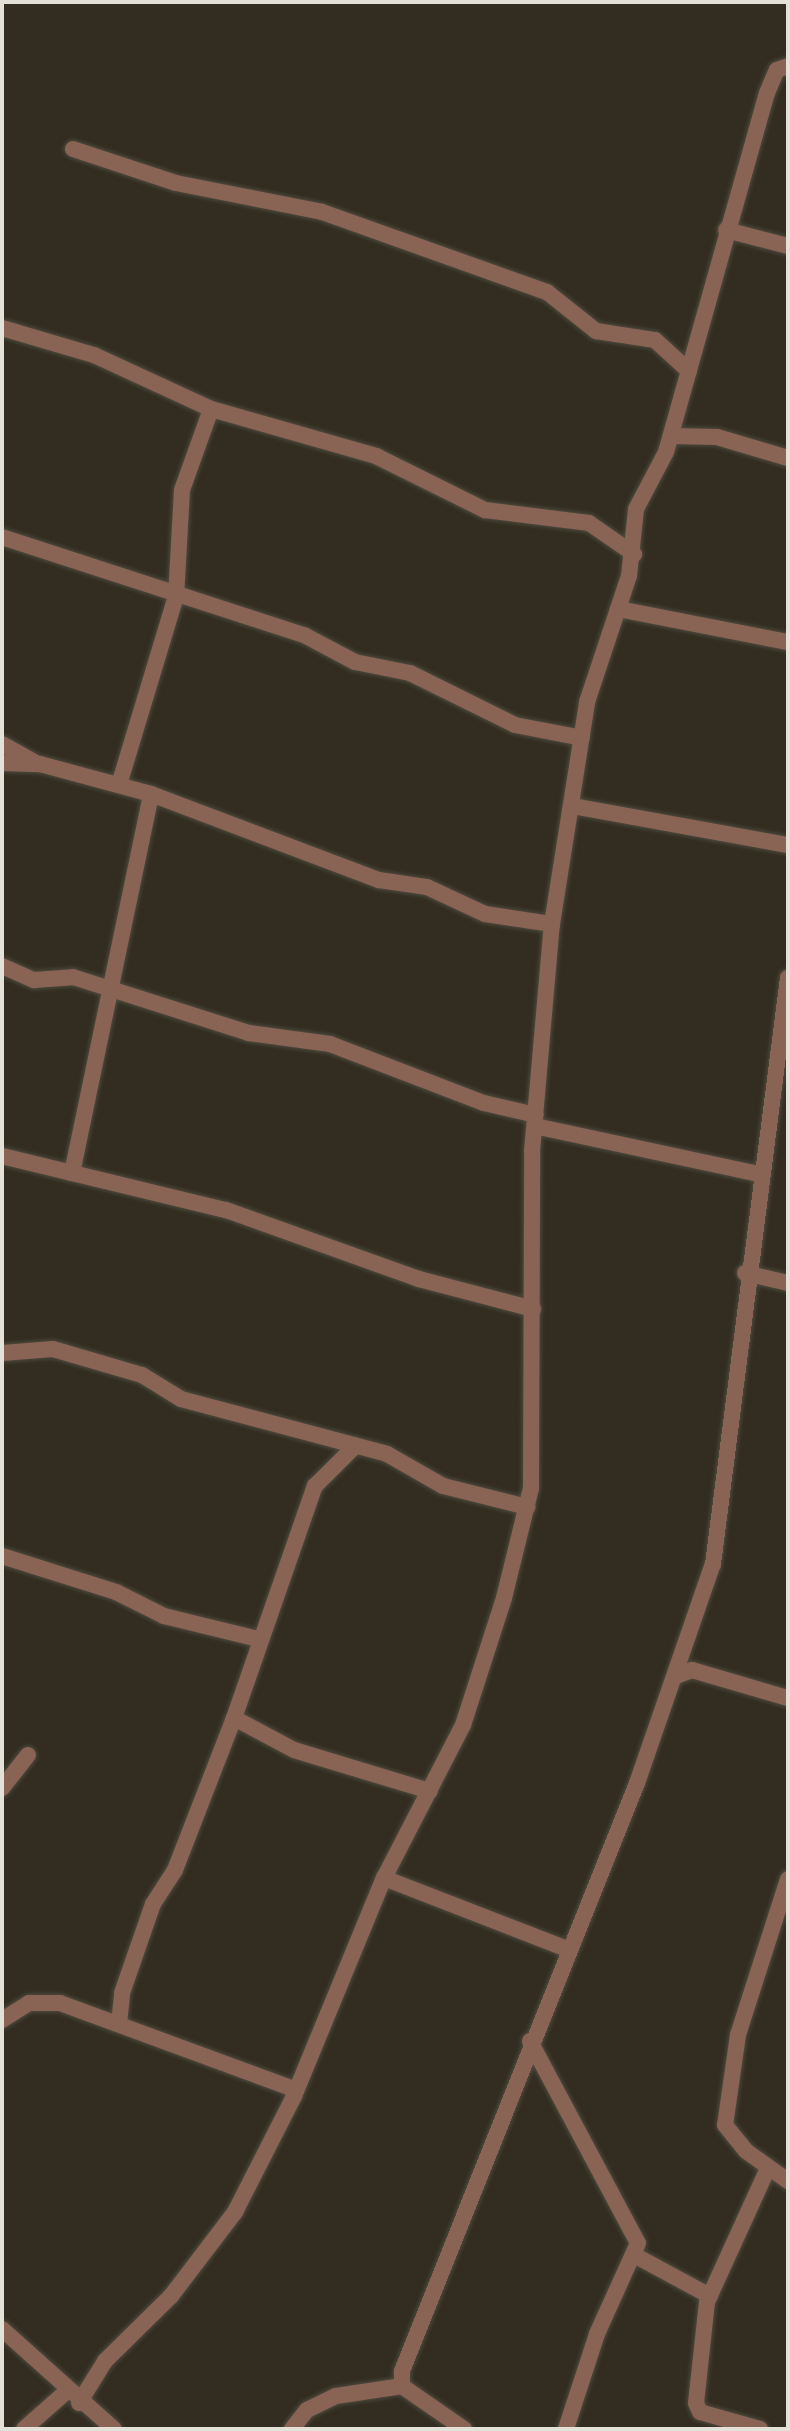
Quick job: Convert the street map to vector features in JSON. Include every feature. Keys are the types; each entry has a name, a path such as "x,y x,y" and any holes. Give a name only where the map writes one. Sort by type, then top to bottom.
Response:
{"street":[{"path":"79,2403 105,2361 171,2296 235,2212 297,2090 384,1878 463,1725 527,1507 536,1120 552,924 582,738 634,554 636,509 671,436 726,230 767,93 777,70 788,66"},
{"path":"73,149 176,183 322,212 547,292 596,331 655,340 689,371"},
{"path":"726,230 788,246"},
{"path":"2,328 94,355 211,409 376,456 485,510 589,523 634,554"},
{"path":"119,785 176,596 182,490 211,409"},
{"path":"671,436 708,435 788,458"},
{"path":"2,537 176,596 304,635 355,662 410,673 515,725 582,738"},
{"path":"618,609 788,642"},
{"path":"2,744 40,764 151,794 379,880 427,887 485,914 552,924"},
{"path":"2,763 40,764"},
{"path":"72,1173 107,987 151,794"},
{"path":"573,806 788,845"},
{"path":"2,966 22,979 73,977 249,1033 330,1044 536,1120 758,1174"},
{"path":"402,2386 402,2371 676,1676 717,1541 745,1273 788,978"},
{"path":"2,1156 226,1210 419,1279 533,1309"},
{"path":"745,1273 788,1283"},
{"path":"2,1353 53,1349 142,1375 181,1399 387,1454 443,1486 527,1507"},
{"path":"119,2024 122,1993 153,1904 175,1870 234,1718 258,1639 298,1549 315,1486 355,1446"},
{"path":"2,1556 116,1592 164,1616 258,1639"},
{"path":"683,1654 692,1670"},
{"path":"676,1676 692,1670 788,1698"},
{"path":"234,1718 294,1750 430,1791"},
{"path":"2,1788 28,1755"},
{"path":"384,1878 567,1949"},
{"path":"788,1879 738,2035 725,2113 730,2136 788,2181"},
{"path":"2,2020 43,2001 119,2024 297,2090"},
{"path":"530,2041 637,2232 636,2256 597,2334 566,2429"},
{"path":"760,2429 697,2408 710,2296 768,2168"},
{"path":"636,2256 710,2296"},
{"path":"2,2329 79,2403 114,2429"},
{"path":"292,2429 307,2410 336,2396 402,2386 464,2429"},
{"path":"24,2429 67,2391"}]}
